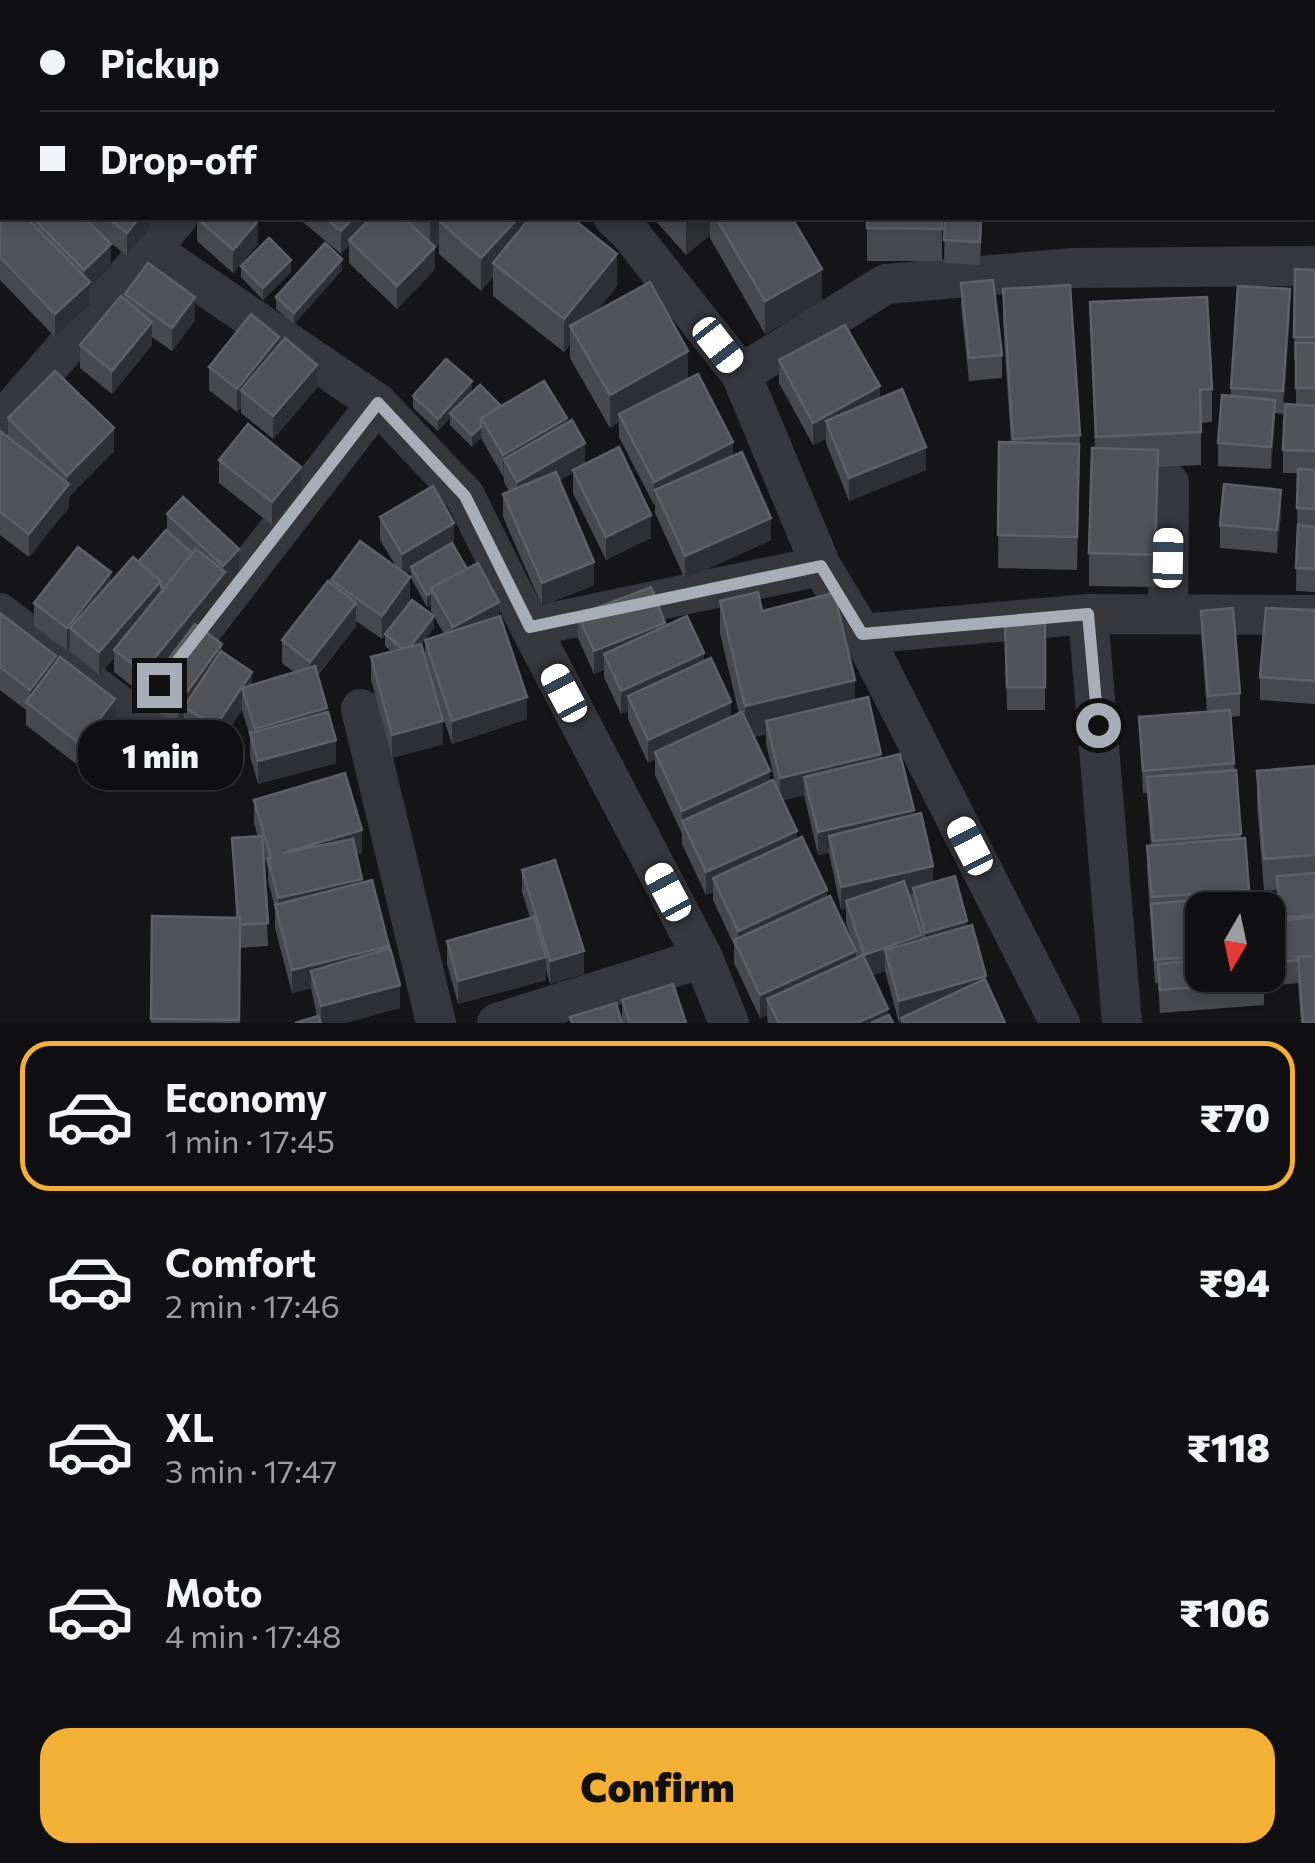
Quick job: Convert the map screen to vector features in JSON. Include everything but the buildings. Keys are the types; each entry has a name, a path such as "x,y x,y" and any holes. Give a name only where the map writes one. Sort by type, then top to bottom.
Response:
{"street":[{"path":"0,423 175,220"},
{"path":"616,220 741,374 821,566 862,634 1060,1023"},
{"path":"150,248 378,403 465,496 702,958 729,1023"},
{"path":"741,374 886,284 1074,268 1315,266"},
{"path":"135,716 378,403"},
{"path":"1168,614 1169,483"},
{"path":"530,627 821,566"},
{"path":"0,612 172,746"},
{"path":"862,634 1088,614 1315,615"},
{"path":"1088,614 1122,1023"},
{"path":"361,709 436,1023"},
{"path":"496,1023 702,958"}],"route":[{"path":"159,685 378,403 465,496 530,627 821,566 862,634 1088,614 1098,725"}]}
